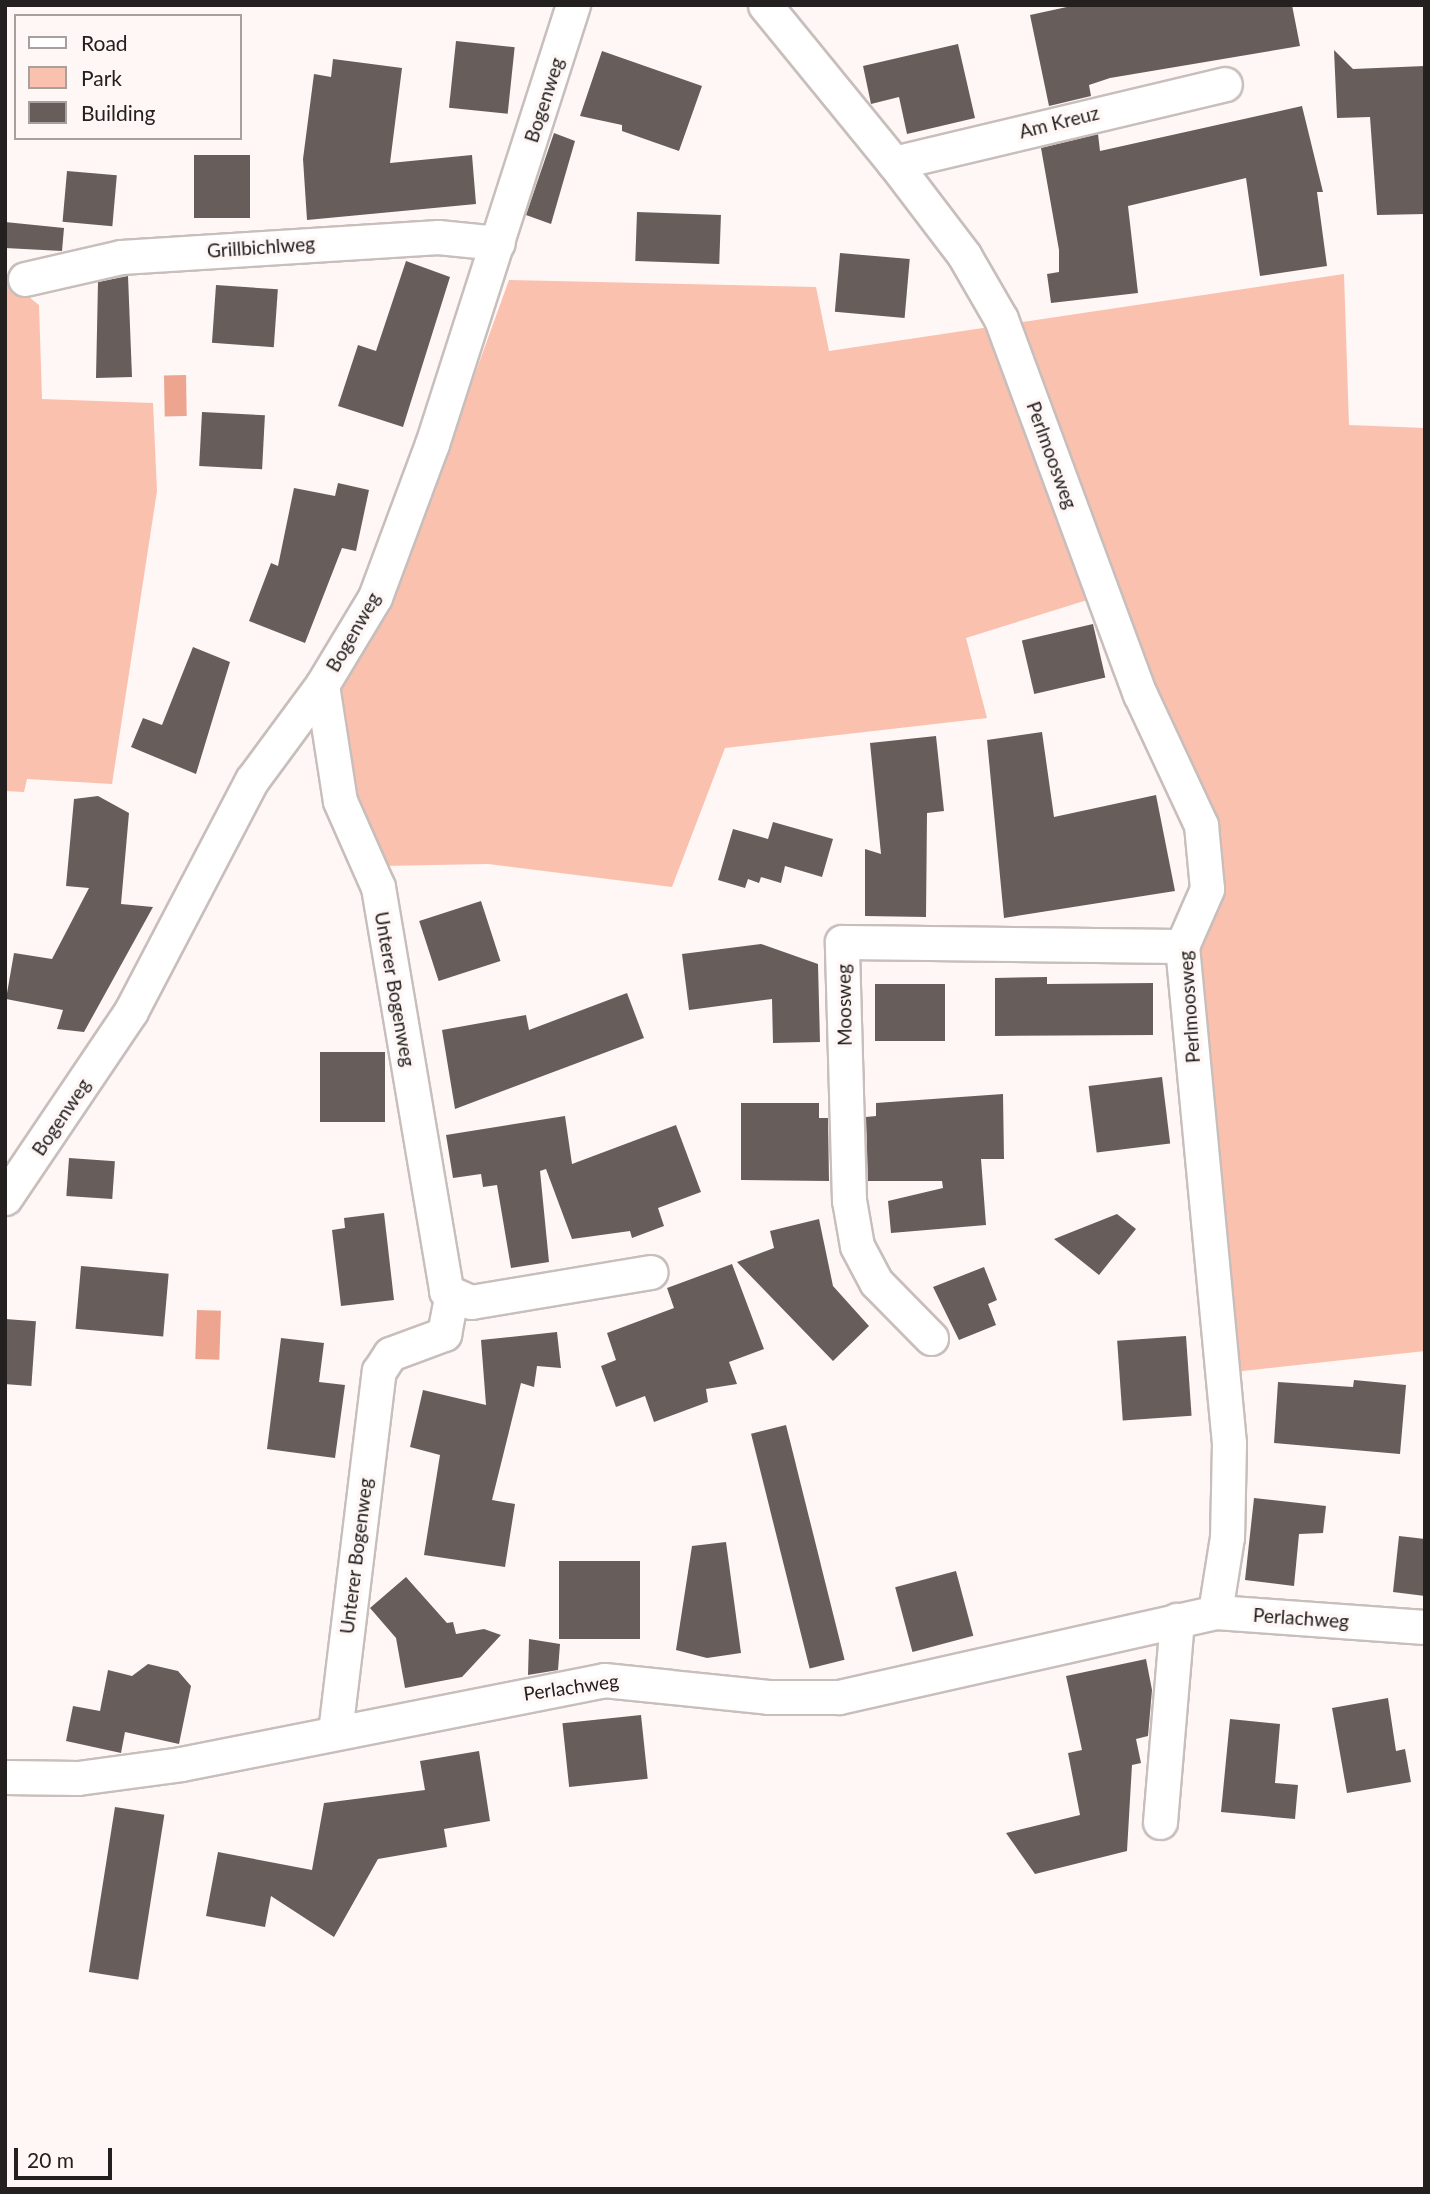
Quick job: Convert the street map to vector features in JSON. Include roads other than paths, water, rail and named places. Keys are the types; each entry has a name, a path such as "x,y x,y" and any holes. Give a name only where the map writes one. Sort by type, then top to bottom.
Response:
{"street":[{"name":"Bogenweg","path":"5,1198 131,1011 252,780 322,685 387,569 498,243 573,5"},
{"path":"765,5 894,163"},
{"name":"Am Kreuz","path":"894,163 1225,84"},
{"name":"Perlmoosweg","path":"894,163 1001,318 1140,694 1201,825 1207,890 1182,946 1229,1444 1227,1537 1214,1612"},
{"name":"Grillbichlweg","path":"26,278 121,257 438,237 498,243"},
{"name":"Unterer Bogenweg","path":"322,685 340,801 377,887 451,1297 444,1334 390,1354 380,1364 335,1732"},
{"name":"Moosweg","path":"931,1338 876,1282 857,1247 849,1200 842,942 1182,946"},
{"path":"451,1297 471,1302 651,1272"},
{"name":"Perlachweg","path":"5,1777 123,1774 613,1680 768,1697 839,1697 1214,1612 1425,1627"},
{"path":"1160,1822 1177,1620"}]}
